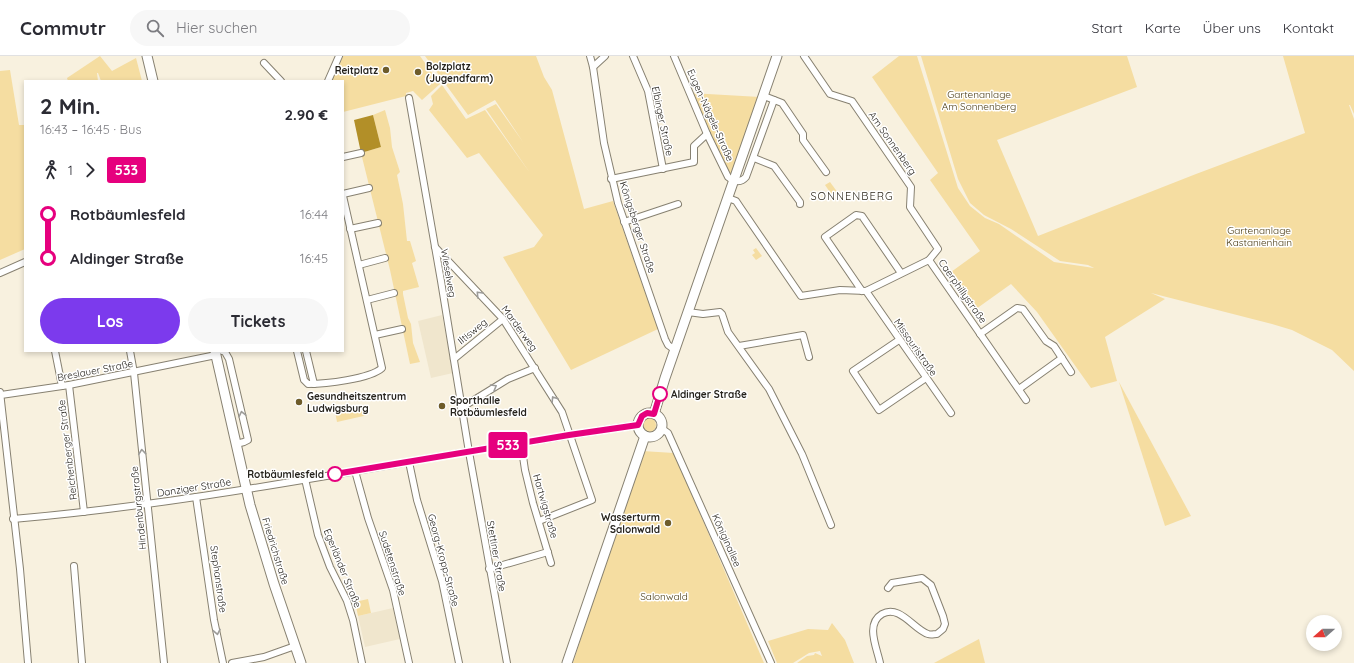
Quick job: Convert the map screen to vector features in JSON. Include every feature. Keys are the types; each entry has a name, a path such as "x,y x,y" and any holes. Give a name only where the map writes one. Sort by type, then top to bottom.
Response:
{"main road":[{"path":"147,56 153,80"},
{"path":"654,414 777,56"},
{"name":"Friedrichstraße","path":"218,352 246,489 274,584 301,663"},
{"path":"647,413 654,414 659,418 661,428 655,435 646,436 640,432 638,425 642,416 647,413"},
{"path":"568,663 646,436"}],"street":[{"path":"328,80 339,56"},
{"name":"Königsberger Straße","path":"590,56 611,179 624,222 665,339 668,345 675,350"},
{"path":"593,67 605,56"},
{"name":"Elbinger Straße","path":"633,56 648,92 662,169"},
{"name":"Eugen-Nägele-Straße","path":"674,56 707,134 728,177 734,180"},
{"name":"Am Sonnenberg","path":"804,56 830,94 852,102 911,187 910,207 938,249 930,260"},
{"path":"264,63 280,80"},
{"path":"764,96 782,103 803,134 803,140 826,172"},
{"name":"Wieselweg","path":"409,98 469,452"},
{"path":"734,180 743,181 746,177 774,100"},
{"path":"611,179 694,162 694,146 707,134"},
{"path":"344,157 361,153"},
{"path":"754,158 774,166 800,204"},
{"path":"344,195 369,188"},
{"path":"728,198 736,201 801,296 840,290 864,291 930,260"},
{"path":"297,352 304,380 308,384 345,380 380,370 382,368 344,200"},
{"path":"624,222 678,204"},
{"name":"Missouristraße","path":"901,274 862,216 856,215 825,238 952,413"},
{"path":"350,229 378,223"},
{"name":"Marderweg","path":"434,246 503,319 562,412 592,500 539,521"},
{"path":"359,265 385,258"},
{"name":"Caerphillystraße","path":"930,260 1026,400"},
{"path":"0,273 24,262"},
{"path":"367,300 394,293"},
{"name":"Caerphillystraße","path":"980,334 1017,308 1023,309 1046,341 1054,346 1071,372"},
{"path":"688,312 703,314 720,312 722,314 728,332 769,388 802,454 831,525"},
{"name":"Iltisweg","path":"454,359 503,319"},
{"path":"375,335 402,329"},
{"path":"738,346 803,335 809,357"},
{"path":"899,340 853,371 879,410 926,378"},
{"name":"Reichenberger Straße","path":"55,352 62,386"},
{"name":"Hindenburgstraße","path":"130,352 134,372 164,663"},
{"name":"Breslauer Straße","path":"0,395 69,385 134,372 218,352"},
{"path":"306,352 314,384"},
{"path":"1019,389 1062,358"},
{"path":"461,408 508,379 535,368"},
{"name":"Reichenberger Straße","path":"69,385 84,512"},
{"path":"0,392 28,663"},
{"name":"Danziger Straße","path":"13,519 148,505 569,435 638,425"},
{"name":"Königinallee","path":"661,428 668,433 770,663"},
{"name":"Hartwigstraße","path":"521,443 531,496 551,563"},
{"name":"Stettiner Straße","path":"469,452 507,663"},
{"name":"Georg-Kropp-Straße","path":"409,462 417,500 442,581 458,663"},
{"name":"Sudetenstraße","path":"355,471 368,518 393,590 408,663"},
{"name":"Egerländer Straße","path":"305,480 318,536 330,568 347,601 353,620 362,663"},
{"name":"Stephanstraße","path":"196,497 214,620 223,663"},
{"name":"Hartwigstraße","path":"489,569 548,552"},
{"path":"74,566 82,663"},
{"path":"880,663 872,629 874,622 881,615 891,612 898,614 907,618 921,630 929,634 937,634 943,629 945,624 931,585 922,578 892,584 888,588"},
{"path":"232,663 264,657 295,646"}],"shaded area":[{"path":"373,115 381,147 361,153 354,120"},
{"path":"442,315 453,373 431,378 418,321"},
{"path":"393,608 400,639 365,647 358,616"}],"green space":[{"path":"100,56 112,71 136,58 142,80 101,80 98,73 98,80 68,80 67,78"},
{"path":"343,56 420,56 440,84 422,100 413,91 406,93 406,96 344,112 344,80 331,80"},
{"path":"425,56 536,56 544,77 552,90 584,209 613,201 658,329 571,370 503,257 534,247 543,235 479,153 467,158 429,110 433,104 431,96 442,85 466,119 485,110 530,173 486,109 496,104 523,142 495,100 468,115"},
{"path":"899,56 917,56 958,188 970,206 985,218 999,224 1054,262 1094,268 1088,265 1060,261 1011,229 984,215 970,203 958,179 921,56 1127,56 1137,87 997,140 1038,236 1305,133 1283,56 1354,56 1354,114 1349,105 1354,119 1354,371 1332,350 1292,330 1151,293 1165,299 1105,337 1117,381 1091,388 1037,312 1011,284 976,309 951,272 980,251 930,180 938,173 872,77"},
{"path":"10,70 19,125 24,125 24,249 0,260 0,71"},
{"path":"690,93 760,97 730,179"},
{"path":"385,110 390,128 392,147 400,172 397,175 403,204 407,241 410,241 416,261 412,263 419,287 403,291 408,318 411,324 413,343 420,362 410,364 390,270 361,153 381,147 373,115"},
{"path":"830,182 841,197 836,201 825,185"},
{"path":"756,248 762,256 756,260 752,255 755,253 753,250"},
{"path":"1119,382 1191,516 1165,526"},
{"path":"366,405 368,415 337,422 335,411"},
{"path":"649,418 654,420 656,425 654,430 649,432 644,430 642,425 644,420"},
{"name":"Salonwald","path":"642,451 674,453 764,663 573,663"},
{"path":"368,599 371,613 358,616 355,602"},
{"path":"832,623 845,640 854,663 797,663 807,656 814,655 815,653 822,656 820,651 809,653 793,663 777,663 768,641 808,629 828,630"},
{"path":"979,639 985,663 934,663"}],"bus line":[{"name":"533","path":"335,474 638,425 639,419 644,414 654,414 660,394"}],"place":[{"name":"Reitplatz","path":"386,70"},
{"name":"Bolzplatz (Jugendfarm)","path":"418,72"},
{"name":"Aldinger Straße","path":"660,394"},
{"name":"Gesundheitszentrum Ludwigsburg","path":"299,402"},
{"name":"Sporthalle Rotbäumlesfeld","path":"442,406"},
{"name":"Rotbäumlesfeld","path":"335,474"},
{"name":"Wasserturm Salonwald","path":"668,523"}],"district":[{"name":"SONNENBERG","path":"852,196"}],"park label":[{"name":"Gartenanlage Am Sonnenberg","path":"979,100"},
{"name":"Gartenanlage Kastanienhain","path":"1259,236"}]}
